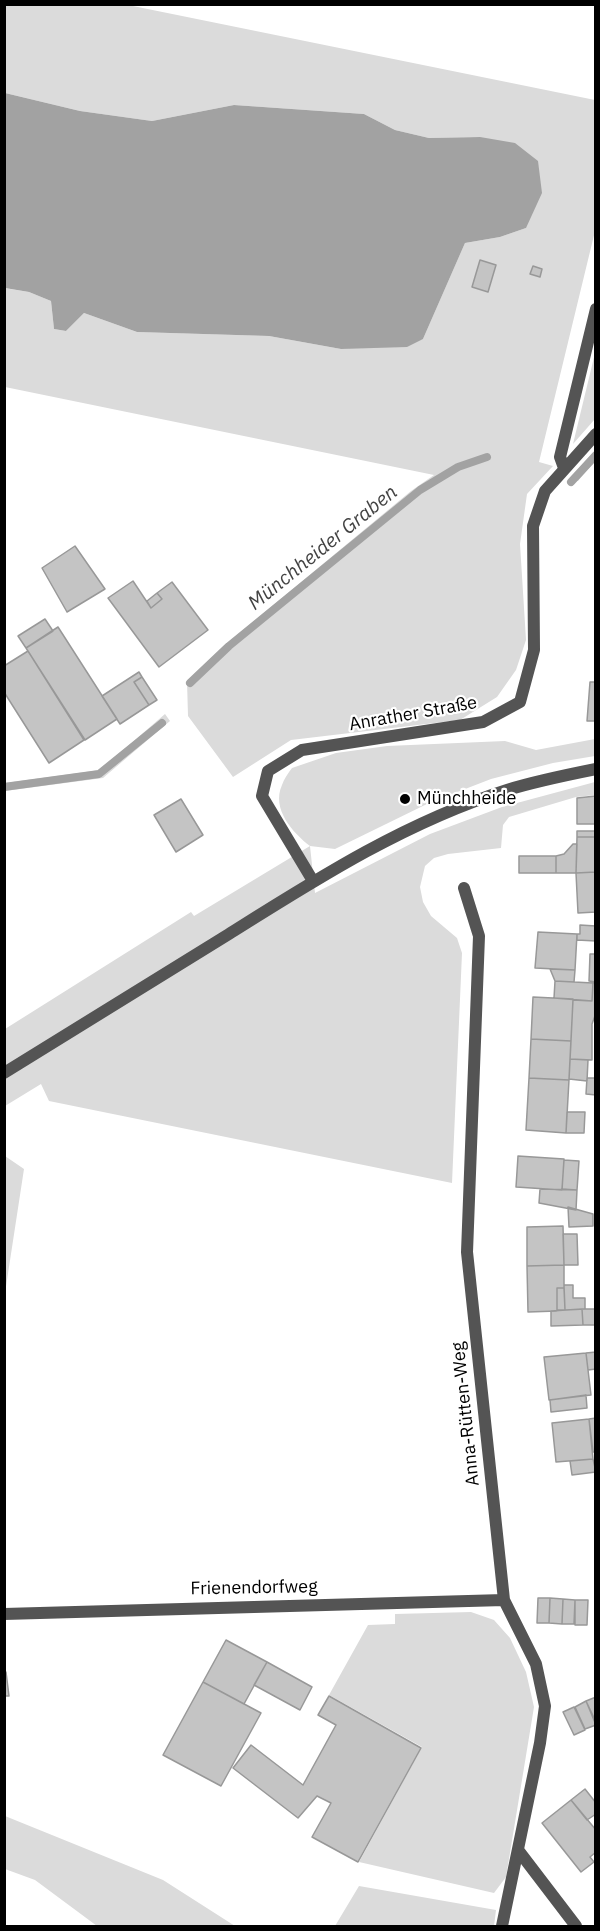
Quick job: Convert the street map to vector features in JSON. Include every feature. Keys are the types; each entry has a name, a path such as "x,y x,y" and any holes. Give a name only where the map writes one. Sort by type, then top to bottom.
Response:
{"street":[{"path":"596,309 560,457 564,468 596,434"},
{"name":"Anrather Straße","path":"314,881 262,796 268,771 302,750 483,722 520,702 534,650 533,526 544,491 564,468"},
{"path":"4,1072 314,881 376,846 456,808 518,787 596,769"},
{"name":"Anna-Rütten-Weg","path":"464,888 479,936 467,1252 504,1600 536,1664 544,1706 540,1743 502,1926"},
{"name":"Frienendorfweg","path":"4,1614 36,1611 504,1600"},
{"path":"518,1850 576,1926"}],"shaded area":[{"path":"5,5 128,5 595,100 595,231 539,462 553,466 527,494 520,544 526,640 516,670 497,697 460,720 291,740 233,777 188,716 187,681 225,645 411,491 434,475 5,387 4,288 29,292 51,301 54,329 66,331 84,313 137,332 269,336 341,349 423,339 465,243 500,237 526,228 480,137 429,138 395,130 364,114 234,105 152,121 80,111 5,93"},
{"path":"5,93 80,111 152,121 234,105 364,114 395,130 429,138 480,137 515,143 538,161 542,193 526,228 500,237 465,243 423,339 407,347 341,349 269,336 137,332 84,313 66,331 54,329 51,301 29,292 5,288"},
{"path":"595,353 595,419 573,444"},
{"path":"595,450 595,461 578,481 572,476"},
{"path":"165,714 170,721 103,778 5,791 5,783 100,770"},
{"path":"595,739 595,756 553,763 491,779 429,803 335,849 310,846 291,827 279,803 282,785 292,768 336,753 387,746 505,741 536,750"},
{"path":"595,782 595,795 576,797 509,817 503,825 501,848 448,854 434,858 425,866 420,887 423,902 431,916 457,938 462,953 452,1183 49,1101 41,1084 5,1106 5,1029 191,912 194,916 310,846 315,893 430,834 502,807"},
{"path":"5,1156 24,1169 5,1293"},
{"path":"471,1612 494,1620 510,1638 526,1672 534,1707 506,1877 494,1893 359,1862 422,1747 329,1695 368,1625 395,1624 395,1614"},
{"path":"5,1816 163,1880 235,1926 97,1926 35,1880 5,1869"},
{"path":"359,1886 496,1910 494,1926 335,1926"}],"building":[{"path":"480,260 496,265 488,292 472,287"},
{"path":"533,266 542,269 540,277 530,274"},
{"path":"75,546 105,589 67,612 42,568"},
{"path":"133,581 151,608 162,599 157,593 172,582 208,630 159,667 108,598"},
{"path":"157,593 162,599 151,608 147,601"},
{"path":"45,619 53,631 26,648 18,636"},
{"path":"58,627 117,719 85,740 26,648"},
{"path":"28,651 84,740 49,763 4,692 4,666"},
{"path":"139,672 142,677 134,682 149,705 120,724 102,696"},
{"path":"142,677 157,700 149,705 134,682"},
{"path":"590,682 596,682 596,721 587,721"},
{"path":"596,796 596,824 577,824 577,798"},
{"path":"181,799 203,835 176,852 154,815"},
{"path":"577,831 596,831 596,837 577,837"},
{"path":"577,837 596,837 596,872 576,873"},
{"path":"573,844 577,844 576,873 556,873 556,856 564,854"},
{"path":"519,856 556,856 556,873 519,873"},
{"path":"596,872 596,912 578,913 576,873"},
{"path":"580,925 596,926 596,941 577,940"},
{"path":"538,932 577,934 575,970 535,968"},
{"path":"590,954 596,954 596,982 589,981"},
{"path":"550,969 575,970 574,982 555,981"},
{"path":"555,981 593,983 592,1001 554,998"},
{"path":"593,983 596,983 596,1013 592,1024 592,1060 570,1059 573,1000 592,1001"},
{"path":"533,997 573,999 571,1041 531,1039"},
{"path":"531,1039 571,1041 569,1080 529,1078"},
{"path":"570,1059 588,1060 587,1081 569,1079"},
{"path":"529,1078 569,1080 566,1133 526,1130"},
{"path":"587,1078 596,1078 596,1095 586,1094"},
{"path":"567,1112 585,1112 584,1133 566,1133"},
{"path":"518,1156 564,1159 562,1190 516,1187"},
{"path":"564,1160 579,1161 577,1190 562,1189"},
{"path":"540,1189 577,1190 576,1210 539,1203"},
{"path":"568,1207 593,1214 593,1226 569,1227"},
{"path":"563,1226 564,1265 527,1266 527,1227"},
{"path":"563,1234 577,1234 578,1265 564,1265"},
{"path":"564,1265 564,1288 557,1288 557,1311 528,1312 527,1266"},
{"path":"564,1285 573,1285 573,1298 585,1298 585,1309 565,1310"},
{"path":"557,1288 564,1288 565,1310 557,1310"},
{"path":"582,1309 596,1309 596,1325 583,1325"},
{"path":"582,1309 583,1325 551,1326 551,1311"},
{"path":"596,1352 596,1369 588,1370 586,1353"},
{"path":"586,1353 591,1395 549,1400 544,1357"},
{"path":"586,1395 587,1408 551,1412 550,1400"},
{"path":"596,1418 596,1452 593,1452 589,1419"},
{"path":"589,1419 593,1459 556,1462 552,1423"},
{"path":"593,1459 596,1472 572,1475 570,1461"},
{"path":"538,1598 550,1598 549,1623 537,1623"},
{"path":"550,1598 563,1599 562,1624 549,1623"},
{"path":"563,1599 575,1600 574,1624 562,1624"},
{"path":"575,1600 588,1600 587,1625 575,1625"},
{"path":"226,1640 267,1662 244,1704 203,1682"},
{"path":"267,1662 312,1687 300,1710 254,1685"},
{"path":"4,1672 6,1672 9,1696 4,1696"},
{"path":"203,1682 261,1713 221,1786 163,1755"},
{"path":"329,1696 421,1748 358,1862 312,1837 331,1803 317,1796 298,1818 233,1768 251,1745 303,1785 336,1725 318,1715"},
{"path":"596,1697 596,1722 586,1701"},
{"path":"586,1701 596,1725 585,1729 575,1707"},
{"path":"574,1707 585,1730 574,1735 563,1712"},
{"path":"585,1789 596,1803 596,1814 587,1820 571,1800"},
{"path":"571,1800 596,1830 596,1852 590,1857 594,1862 581,1872 542,1823"}],"waterway":[{"name":"Münchheider Graben","path":"571,482 596,455"},
{"name":"Münchheider Graben","path":"190,683 229,646 420,490 458,467 487,457"},
{"name":"Münchheider Graben","path":"4,787 99,774 162,723"}],"place":[{"name":"Münchheide","path":"405,799"}]}
